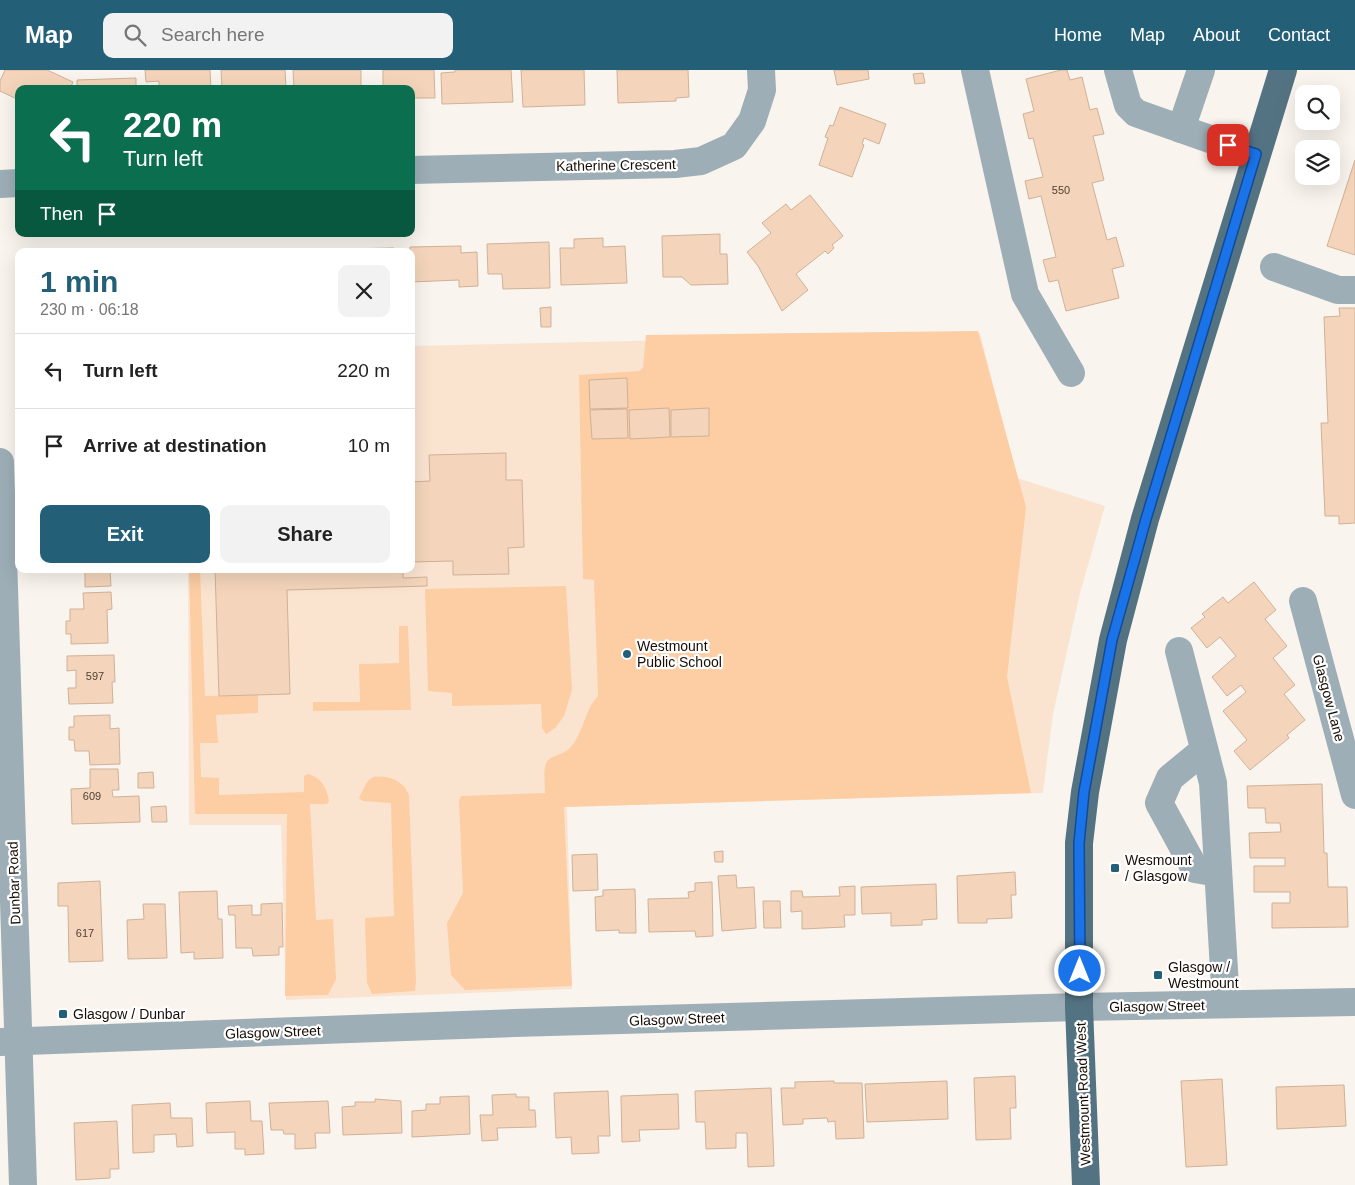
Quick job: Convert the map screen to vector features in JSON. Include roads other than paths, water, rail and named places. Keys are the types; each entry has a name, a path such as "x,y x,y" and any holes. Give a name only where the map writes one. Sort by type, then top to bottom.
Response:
{"main road":[{"name":"Westmount Road West","path":"1086,1185 1080,1007 1079,843 1084,792 1112,640 1148,510 1283,70"}],"street":[{"name":"Katherine Crescent","path":"415,170 674,164 701,161 734,146 752,121 762,90 761,70"},
{"path":"975,70 1026,294 1071,374"},
{"path":"1118,70 1128,105 1136,113 1256,154"},
{"path":"1181,129 1201,70"},
{"path":"0,184 15,183"},
{"path":"1274,267 1338,290 1355,290"},
{"name":"Dunbar Road","path":"0,462 9,1042 23,1185"},
{"name":"Glasgow Lane","path":"1303,601 1355,795"},
{"path":"1179,651 1212,783 1226,1004"},
{"path":"1204,750 1170,778 1159,803 1195,869 1218,873"},
{"name":"Glasgow Street","path":"9,1042 505,1024 1080,1007 1355,1002"}],"place":[{"name":"Westmount Public School","path":"627,654"},
{"name":"Wesmount / Glasgow","path":"1115,868"},
{"name":"Glasgow / Westmount","path":"1158,975"},
{"name":"Glasgow / Dunbar","path":"63,1014"}]}
